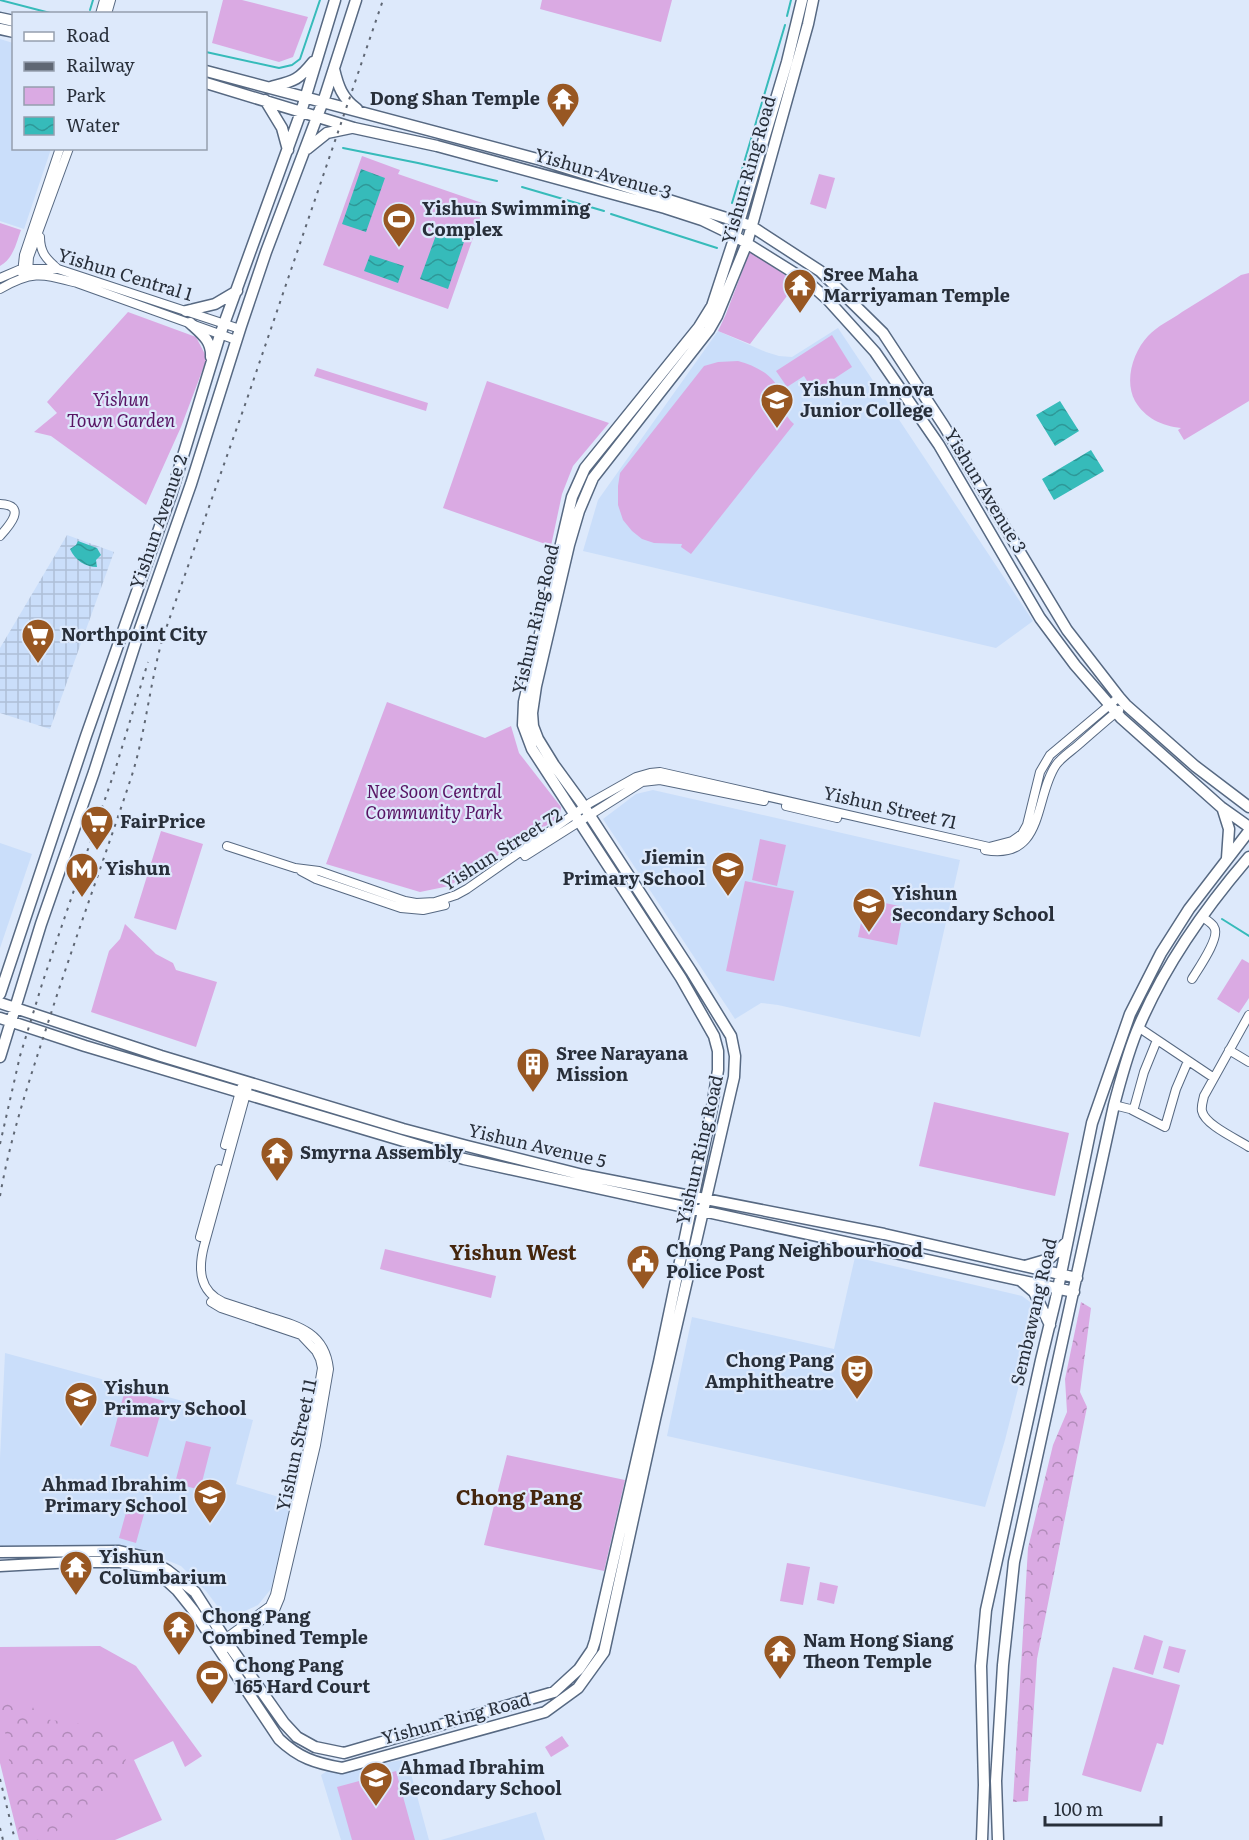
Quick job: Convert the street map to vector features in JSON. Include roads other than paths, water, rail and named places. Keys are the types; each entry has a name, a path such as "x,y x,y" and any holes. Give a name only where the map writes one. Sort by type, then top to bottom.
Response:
{"main road":[{"name":"Yishun Avenue 2","path":"0,994 86,736 171,495 224,323 301,112 335,0"},
{"name":"Yishun Avenue 2","path":"0,1057 5,1020 15,1007 41,924 91,784 140,628 191,484 238,334 266,252 305,151 356,0"},
{"name":"Yishun Ring Road","path":"0,1552 119,1551 145,1557 167,1570 195,1592 223,1645 279,1739 292,1751 314,1762 342,1768 545,1712 578,1688 604,1652 611,1612 734,1077 735,1056 731,1036 582,814 532,749 525,734 523,717 527,684 572,497 585,468 705,320 712,306 787,62 802,0"},
{"name":"Yishun Ring Road","path":"0,1566 120,1562 144,1567 165,1578 223,1645 297,1737 315,1747 344,1753 554,1692 579,1670 592,1650 596,1641 659,1362 715,1088 718,1051 714,1036 681,978 541,745 535,732 532,713 536,686 579,511 597,471 651,407 717,316 747,243 813,0"},
{"path":"268,87 294,81 317,57"},
{"path":"333,66 342,94 350,104 361,111"},
{"name":"Yishun Avenue 3","path":"207,71 541,160 739,222 751,226 820,271 883,333 944,426 1062,622 1123,701 1195,766 1248,805"},
{"name":"Yishun Avenue 3","path":"207,83 354,128 437,146 608,191 702,220 735,236 807,281 828,300 875,352 939,445 1040,618 1075,665 1113,709 1221,807 1249,829"},
{"path":"265,100 282,128 288,150"},
{"path":"305,151 327,133 354,128"},
{"path":"186,311 215,304 237,291"},
{"path":"190,323 209,344 210,367"},
{"path":"1221,807 1226,815 1229,828 1227,858"},
{"name":"Sembawang Road","path":"982,1840 984,1785 981,1666 986,1610 1061,1275 1092,1123 1130,1013 1161,953 1189,909 1249,829"},
{"name":"Sembawang Road","path":"998,1840 996,1781 1002,1665 1014,1562 1114,1105 1138,1027 1153,996 1203,917 1249,857"},
{"name":"Yishun Avenue 5","path":"0,1003 161,1056 406,1130 467,1146 583,1174 884,1234 1077,1278"},
{"name":"Yishun Avenue 5","path":"5,1020 243,1094 464,1159 1074,1292"},
{"path":"1022,1267 1049,1259 1067,1241"},
{"path":"1018,1279 1034,1292 1050,1325"}],"street":[{"path":"25,272 24,255 59,150"},
{"path":"0,289 25,272 68,150"},
{"path":"40,232 40,247 44,256 58,269"},
{"name":"Yishun Central 1","path":"0,279 25,272 58,269 224,323 238,334"},
{"name":"Yishun Central 1","path":"25,272 77,283 220,335 238,334"},
{"path":"0,504 13,508 15,515 11,525 0,536"},
{"name":"Yishun Street 71","path":"582,814 636,777 660,772 989,847 1012,841 1022,834 1027,825 1040,772 1050,755 1123,701"},
{"name":"Yishun Street 71","path":"582,814 642,782 660,780 994,852 1007,850 1027,838 1034,826 1057,764 1113,709"},
{"path":"1040,772 1051,776"},
{"name":"Yishun Street 72","path":"228,846 295,868 316,879 390,905 413,910 435,908 456,900 482,885 582,814"},
{"path":"1192,979 1216,934 1214,927 1203,917"},
{"path":"1249,1015 1204,1096 1202,1112 1207,1121 1249,1147"},
{"path":"1138,1027 1214,1078"},
{"path":"1132,1110 1157,1040"},
{"path":"1229,1050 1249,1062"},
{"path":"1114,1105 1132,1110 1165,1127 1176,1089 1188,1061"},
{"name":"Yishun Street 11","path":"223,1645 270,1606 275,1595 309,1444 322,1368 316,1351 301,1335 221,1308 209,1301 196,1279 195,1262 198,1245 246,1082"}],"water":[{"path":"361,169 385,178 366,232 342,224"},
{"path":"439,227 466,236 448,289 420,279"},
{"path":"370,255 404,266 398,283 364,271"},
{"path":"1060,401 1079,431 1055,446 1036,415"},
{"path":"1091,450 1104,471 1054,500 1042,479"},
{"path":"78,541 97,548 101,555 96,560 97,567 81,562 75,556 70,549"}],"waterway":[{"path":"0,0 46,12"},
{"path":"90,10 93,0"},
{"path":"207,52 279,68 292,65 300,59 320,0"},
{"path":"787,16 791,0"},
{"path":"732,203 785,25"},
{"path":"343,148 497,181"},
{"path":"522,187 604,211"},
{"path":"611,214 717,248"},
{"path":"1222,919 1249,936"}],"railway":[{"path":"0,1196 14,1133 33,1070 132,775 163,637 383,0"},
{"path":"0,1144 20,1056 43,981 116,767 148,662"},
{"path":"0,1779 15,1840"},
{"path":"0,1828 3,1840"}],"place":[{"name":"Dong Shan Temple","path":"563,128"},
{"name":"Yishun Swimming Complex","path":"399,248"},
{"name":"Sree Maha Marriyaman Temple","path":"800,314"},
{"name":"Yishun Innova Junior College","path":"777,429"},
{"name":"Northpoint City","path":"38,664"},
{"name":"FairPrice","path":"97,851"},
{"name":"Jiemin Primary School","path":"728,897"},
{"name":"Yishun","path":"82,898"},
{"name":"Yishun Secondary School","path":"869,933"},
{"name":"Sree Narayana Mission","path":"533,1093"},
{"name":"Smyrna Assembly","path":"277,1182"},
{"name":"Chong Pang Neighbourhood Police Post","path":"643,1290"},
{"name":"Chong Pang Amphitheatre","path":"857,1400"},
{"name":"Yishun Primary School","path":"81,1427"},
{"name":"Ahmad Ibrahim Primary School","path":"210,1524"},
{"name":"Yishun Columbarium","path":"76,1596"},
{"name":"Chong Pang Combined Temple","path":"179,1656"},
{"name":"Nam Hong Siang Theon Temple","path":"780,1680"},
{"name":"Chong Pang 165 Hard Court","path":"212,1705"},
{"name":"Ahmad Ibrahim Secondary School","path":"376,1807"}],"district":[{"name":"Yishun West","path":"513,1253"},
{"name":"Chong Pang","path":"519,1498"}],"park label":[{"name":"Yishun Town Garden","path":"121,410"},
{"name":"Nee Soon Central Community Park","path":"434,802"}]}
